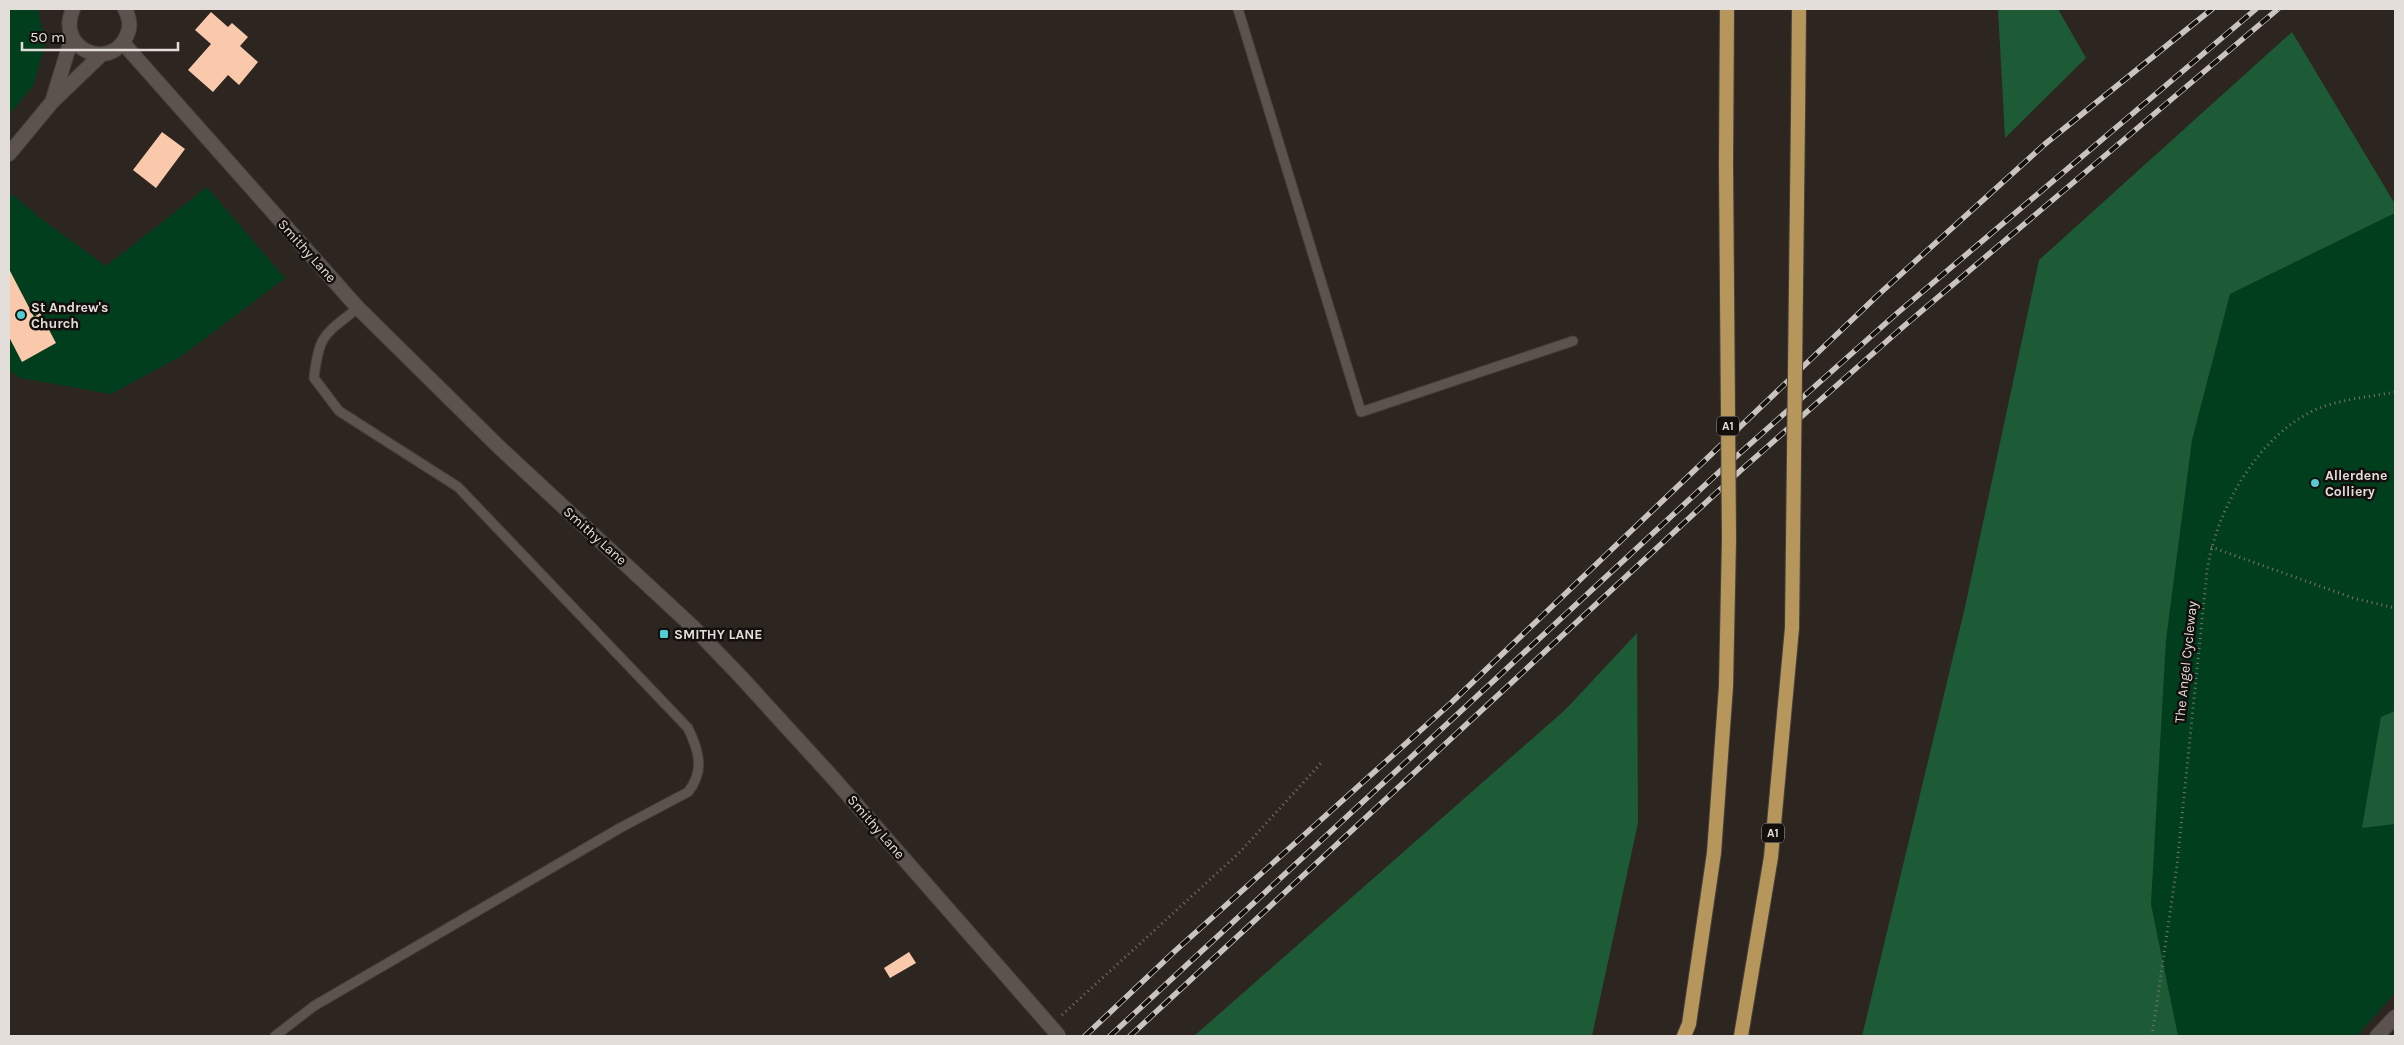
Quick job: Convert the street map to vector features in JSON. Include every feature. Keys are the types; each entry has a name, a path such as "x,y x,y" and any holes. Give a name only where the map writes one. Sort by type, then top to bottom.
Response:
{"highway":[{"name":"A1","path":"1684,1036 1689,1024 1714,853 1726,686 1729,529 1726,165 1727,9"},
{"name":"A1","path":"1741,1036 1771,857 1792,628 1799,9"}],"street":[{"path":"64,9 70,32 76,43 87,52 102,54"},
{"path":"52,102 70,32 73,9"},
{"path":"9,154 52,102 102,54 113,50 123,43 128,31 127,10"},
{"name":"Smithy Lane","path":"123,43 358,308 500,448 693,627 834,779 1059,1036"},
{"path":"2377,1036 2395,1017"}],"lane":[{"path":"1238,9 1361,412 1573,341"},
{"path":"275,1036 314,1006 620,828 688,792 695,783 700,764 698,748 688,728 458,487 339,411 314,378 317,350 325,334 358,308"}],"path":[{"name":"The Angel Cycleway","path":"2152,1036 2177,865 2211,547 2227,505 2253,465 2289,425 2319,408 2395,392"},
{"path":"2211,547 2353,598 2395,608"},
{"path":"1058,1019 1240,852 1322,762"}],"green space":[{"path":"9,9 38,9 45,43 34,84 9,115"},
{"path":"1998,9 2058,9 2086,58 2005,138"},
{"path":"2292,32 2395,204 2395,213 2230,294 2192,440 2166,640 2151,904 2178,1036 1862,1036 1965,607 2039,260"},
{"path":"207,187 285,278 183,355 111,394 20,378 9,370 9,192 43,220 106,266"},
{"path":"2395,213 2395,993 2357,1036 2178,1036 2151,904 2166,640 2192,440 2230,294"},
{"path":"1637,633 1638,823 1592,1036 1194,1036 1566,709"},
{"path":"2395,711 2395,824 2362,828 2381,717"}],"building":[{"path":"211,12 228,27 232,23 248,37 240,46 258,62 239,85 228,75 213,92 188,70 211,44 195,30"},
{"path":"162,132 185,149 156,188 133,170"},
{"name":"St Andrew's Church","path":"9,269 34,317 40,313 56,343 22,362 9,337"},
{"path":"909,952 916,963 890,978 884,968"}],"railway":[{"path":"1085,1036 1175,951 1451,703 1878,295 2045,144 2212,9"},
{"path":"1110,1036 1731,461 1895,315 2256,9"},
{"path":"1130,1036 1740,471 1904,326 2278,9"}],"place":[{"name":"St Andrew's Church","path":"21,315"},
{"name":"Allerdene Colliery","path":"2315,483"},
{"name":"SMITHY LANE","path":"664,634"}]}
